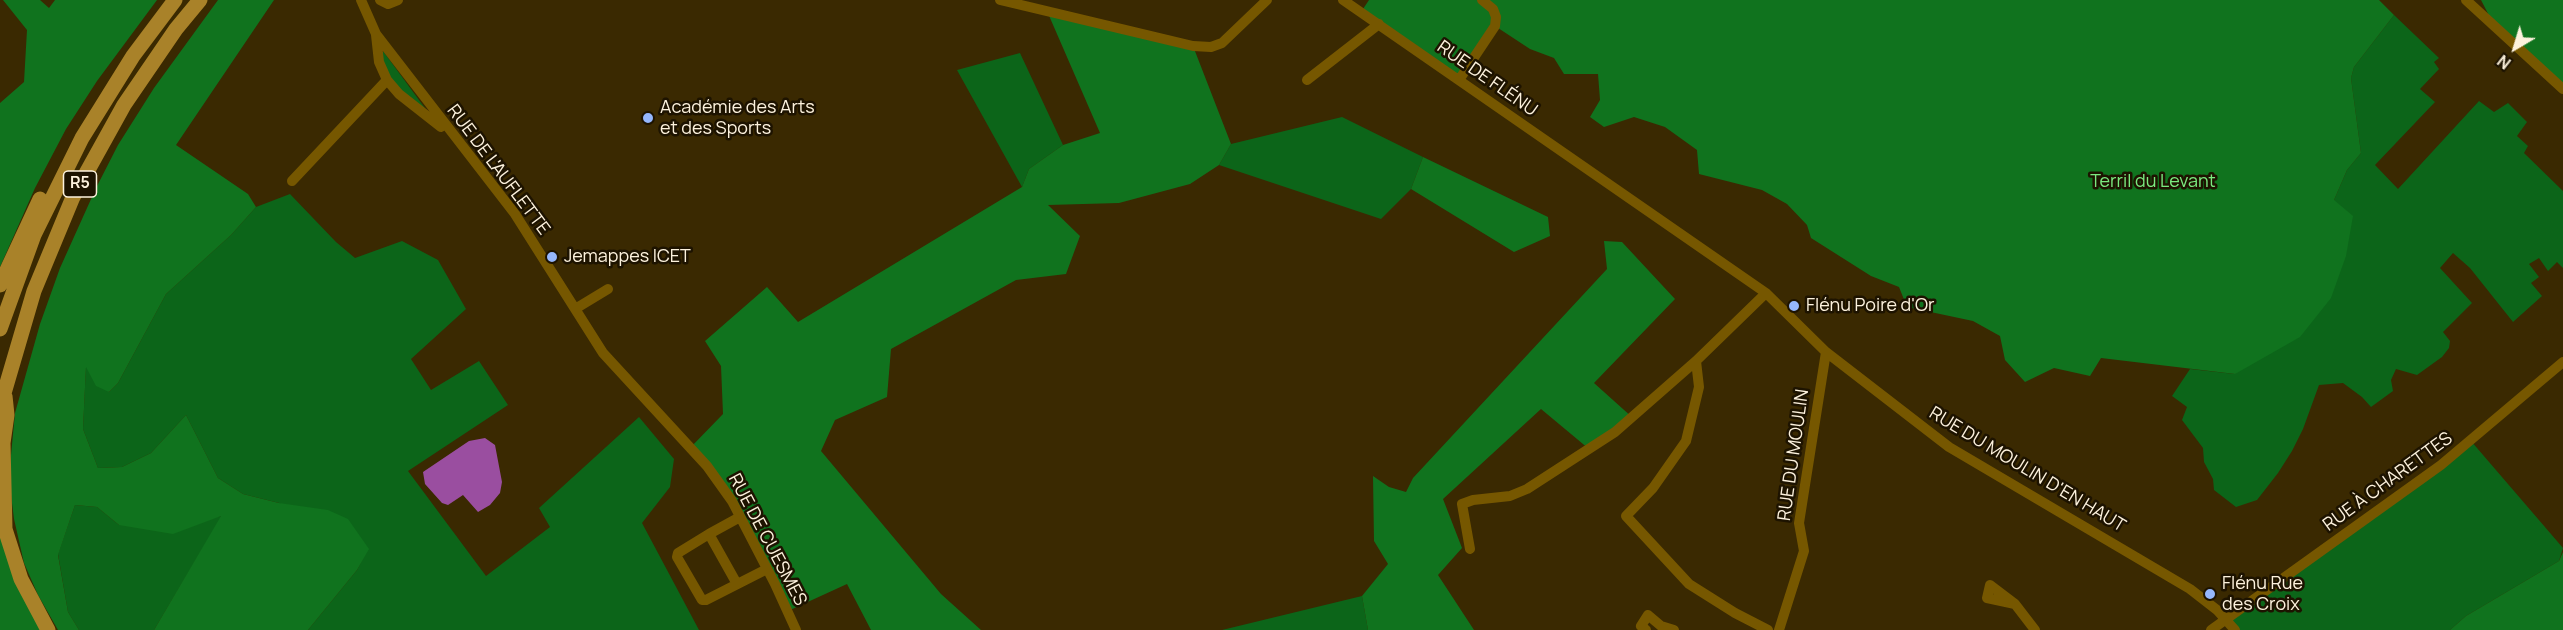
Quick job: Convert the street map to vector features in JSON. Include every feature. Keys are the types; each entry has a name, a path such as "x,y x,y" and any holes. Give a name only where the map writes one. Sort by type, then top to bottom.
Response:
{"highway":[{"name":"R5","path":"0,329 34,236 55,189 103,101 175,0"},
{"name":"R5","path":"0,407 34,291 73,197 124,105 176,29 200,0"},
{"path":"0,285 21,236 62,154 88,114 133,56"},
{"path":"4,390 7,415 3,443 5,529 21,579 48,630"}],"street":[{"name":"RUE DE L'AUFLETTE","path":"361,0 376,34 515,214 603,354 707,466"},
{"path":"380,0 388,4 398,0"},
{"path":"1000,0 1193,46 1211,47 1222,43 1267,0"},
{"path":"1242,34 1273,0"},
{"name":"RUE DE FLÉNU","path":"1343,0 1576,161"},
{"path":"1460,80 1495,26 1496,17 1493,9 1482,0"},
{"path":"2466,0 2563,89"},
{"path":"1307,80 1379,24"},
{"path":"376,34 379,62 387,80 399,94 453,136"},
{"path":"292,181 387,80"},
{"name":"RUE DU MOULIN D'EN HAUT","path":"1576,161 1766,293 1826,352 1949,447 2190,589 2235,630"},
{"path":"575,309 608,289"},
{"path":"1470,549 1462,504 1473,500 1510,496 1527,489 1616,432 1696,361 1766,293"},
{"name":"RUE DU MOULIN","path":"1779,630 1804,550 1799,524 1826,352"},
{"path":"1696,361 1699,387 1686,441 1653,488 1626,516 1689,584 1735,613 1768,630"},
{"name":"RUE À CHARETTES","path":"2211,630 2440,465 2563,362"},
{"name":"RUE DE CUESMES","path":"707,466 740,517 796,630"},
{"path":"740,517 678,553 677,558 702,600 767,569"},
{"path":"709,534 737,584"},
{"path":"2015,604 2035,630"},
{"path":"1646,630 1641,626 1648,615 1655,626 1674,630"}],"green space":[{"path":"3,0 40,0 49,8 55,0 157,0 97,81 66,129 35,188 0,267 0,103 24,82 27,30"},
{"path":"218,0 274,0 176,145 248,194 256,207 231,235 166,294 118,383 109,392 96,386 86,367 83,429 98,468 122,467 151,453 186,415 218,478 243,494 279,503 328,510 348,519 369,549 357,570 308,630 154,630 221,516 173,534 119,525 97,507 75,505 58,555 68,612 79,630 58,630 38,595 24,563 14,519 10,487 15,413 40,324 60,268 96,188 118,145 154,88"},
{"name":"Terril du Levant","path":"1369,0 2379,0 2394,15 2354,67 2351,78 2361,153 2347,170 2334,200 2353,216 2346,256 2331,298 2300,337 2235,374 2101,358 2090,376 2054,368 2025,382 2005,360 2000,336 1973,321 1907,307 1899,287 1871,276 1811,238 1807,225 1787,204 1762,190 1699,174 1697,150 1665,127 1634,117 1604,127 1590,117 1600,100 1598,74 1564,74 1554,58 1530,49 1495,26 1459,80 1361,12"},
{"path":"2481,0 2563,0 2563,89 2496,29"},
{"path":"1047,11 1193,46 1231,144 1219,165 1190,184 1119,203 1048,205 1080,236 1066,274 1016,280 891,349 887,397 835,420 821,451 941,594 981,630 871,630 847,584 788,611 732,501 690,448 723,414 721,366 705,341 767,287 798,322 1022,187 1029,169 1063,145 1100,133"},
{"path":"2394,15 2439,58 2434,62 2439,69 2420,89 2435,102 2375,165 2398,189 2479,101 2494,112 2508,103 2527,122 2517,136 2528,146 2524,153 2563,191 2563,268 2557,262 2548,271 2539,258 2529,264 2539,277 2531,283 2542,296 2513,322 2470,268 2453,253 2440,268 2472,303 2443,332 2450,341 2449,348 2442,357 2417,375 2396,369 2391,380 2393,391 2371,407 2343,383 2319,385 2303,429 2278,473 2257,500 2236,507 2214,490 2213,479 2204,462 2203,448 2182,420 2187,407 2172,396 2190,369 2235,374 2334,200 2347,170 2361,153 2351,78 2354,67"},
{"path":"383,51 430,115 402,91 389,76 383,61"},
{"path":"1020,53 1063,145 1029,169 1022,187 957,70"},
{"path":"1342,117 1423,157 1411,189 1381,219 1219,165 1231,144"},
{"path":"1423,157 1548,217 1550,236 1514,252 1411,189"},
{"path":"290,194 336,242 355,258 402,241 438,260 466,309 411,359 431,390 479,361 508,405 408,471 486,576 550,527 539,508 639,417 674,459 670,487 642,523 699,630 308,630 357,570 368,549 279,503 243,494 218,478 186,415 151,453 122,467 98,468 83,429 86,365 109,392 118,383 166,294 231,235 256,207"},
{"path":"1604,241 1622,242 1675,299 1594,383 1633,418 1589,449 1541,409 1443,499 1462,548 1438,575 1474,630 1368,630 1362,596 1388,564 1374,541 1373,476 1389,487 1406,492 1413,478 1607,269"},
{"path":"2471,441 2563,548 2559,561 2466,616 2450,630 2235,630 2225,620"},
{"path":"75,505 97,507 119,525 222,516 154,630 79,630 68,612 58,554"},
{"path":"0,511 43,630 0,630"},
{"path":"2563,552 2563,630 2450,630 2466,616 2559,561"},
{"path":"1362,596 1368,630 1222,630"}],"shaded area":[{"path":"485,438 495,445 502,482 500,493 490,505 478,512 463,495 448,505 442,503 425,484 423,472 469,441"}],"place":[{"name":"Académie des Arts et des Sports","path":"648,118"},
{"name":"Jemappes ICET","path":"552,257"},
{"name":"Flénu Poire d'Or","path":"1794,306"},
{"name":"Flénu Rue des Croix","path":"2210,594"}]}
